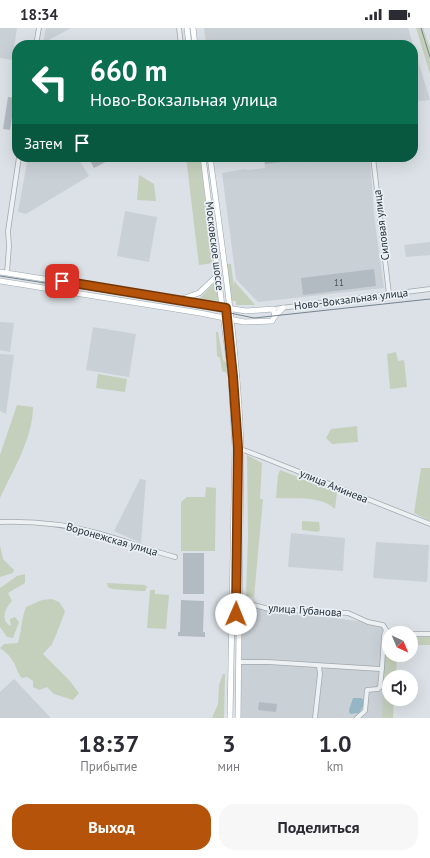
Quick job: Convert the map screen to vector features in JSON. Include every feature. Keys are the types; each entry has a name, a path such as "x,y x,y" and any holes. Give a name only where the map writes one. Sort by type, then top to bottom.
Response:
{"main road":[{"path":"189,28 190,40"},
{"path":"193,28 194,40"},
{"name":"Московское шоссе","path":"204,162 226,308"},
{"name":"Московское шоссе","path":"209,162 220,273"},
{"name":"Московское шоссе","path":"209,162 226,308 239,449 238,600 230,718"},
{"name":"Ново-Вокзальная улица","path":"0,272 226,308 251,311 273,309"},
{"path":"179,300 199,293 220,273"},
{"path":"0,281 244,322 272,321 283,308"},
{"path":"273,309 275,312 275,317"},
{"name":"Московское шоссе","path":"227,319 235,447 235,644 239,662 238,718"}],"street":[{"path":"37,40 38,28"},
{"path":"179,28 180,40"},
{"path":"7,273 10,246 8,231 18,162"},
{"name":"Силовая улица","path":"374,162 389,294"},
{"name":"Ново-Вокзальная улица","path":"273,309 430,289"},
{"name":"улица Аминева","path":"239,449 430,524"},
{"name":"Воронежская улица","path":"0,522 34,521 67,526 97,533 146,550 175,557"},
{"name":"улица Губанова","path":"238,600 269,609 348,613 368,622 384,626"},
{"path":"418,634 430,634"},
{"path":"239,662 268,662 319,666 382,668"},
{"path":"357,718 365,711 367,690 378,689 380,687 382,662"},
{"path":"315,718 320,674 319,666"}],"shaded area":[{"path":"0,28 17,28 15,40 12,40 12,60 0,58"},
{"path":"46,28 71,28 49,40 44,40"},
{"path":"204,28 408,28 412,40 205,40"},
{"path":"418,61 430,100 418,101"},
{"path":"27,162 80,162 89,176 26,214 18,212"},
{"path":"264,162 370,162 374,215 384,288 258,302 236,279 222,173 245,169 265,168"},
{"path":"125,211 157,217 149,262 117,256"},
{"path":"430,242 430,255 406,257 404,245"},
{"path":"0,322 14,323 10,352 0,350"},
{"path":"93,327 136,334 129,377 86,370"},
{"path":"0,354 14,355 6,414 0,411"},
{"path":"140,479 146,480 141,543 114,531"},
{"path":"291,533 345,538 343,571 288,567"},
{"path":"376,542 429,545 427,582 373,578"},
{"path":"241,605 386,625 382,626 382,662 386,662 386,670 382,670 382,706 385,706 384,718 240,718"},
{"path":"14,679 51,718 0,718 0,692"}],"green space":[{"path":"416,28 423,28 430,48 430,74"},
{"path":"187,162 201,162 213,263 199,265"},
{"path":"139,175 154,184 156,201 137,200"},
{"path":"227,264 231,264 234,287 234,281 255,305 236,305 236,301 231,301"},
{"path":"216,281 219,301 200,299 201,297"},
{"path":"216,332 218,332 223,360 227,363 227,373 222,371 220,358 217,356"},
{"path":"396,352 398,361 404,360 407,387 390,389 387,354"},
{"path":"98,374 127,379 125,392 96,388"},
{"path":"17,405 33,407 30,430 21,454 0,498 0,455"},
{"path":"357,426 358,442 332,444 326,438 331,429"},
{"path":"247,455 262,463 260,499 263,499 254,597 246,596 248,536"},
{"path":"421,468 430,468 430,521 414,513"},
{"path":"280,470 337,492 335,509 315,500 276,498 278,475"},
{"path":"206,487 216,488 215,551 181,551 181,502 187,497 205,497"},
{"path":"303,521 319,522 320,530 318,532 302,530"},
{"path":"0,545 3,559 14,570 13,573 0,577"},
{"path":"25,574 25,583 8,593 12,601 7,607 5,614 6,621 11,626 10,619 15,617 19,622 13,638 7,637 0,627 0,588 17,576"},
{"path":"107,583 145,585 147,587 145,591 112,589 108,587"},
{"path":"150,590 155,590 155,594 169,595 166,629 147,628"},
{"path":"52,599 59,602 65,611 53,642 43,654 69,680 79,693 73,700 54,694 47,687 39,690 33,687 33,681 27,677 22,678 11,659 0,648 4,644 18,643 26,607 42,600"},
{"path":"418,637 430,637 430,645 418,645"},
{"path":"384,662 397,662 396,670 384,670"},
{"path":"223,674 225,674 224,718 212,718 218,704 219,685"},
{"path":"382,706 394,706 393,718 382,718"}],"water":[{"path":"353,698 361,698 364,700 364,705 359,713 350,714 349,710"}],"building":[{"path":"8,97 12,98 12,117 10,130 3,129"},
{"path":"91,162 105,162 94,168"},
{"path":"265,162 283,162 265,164"},
{"path":"374,269 376,286 303,295 301,278"},
{"path":"183,553 204,553 204,594 183,594"},
{"path":"181,600 204,601 203,632 205,632 205,637 178,636 178,632 180,632"},
{"path":"259,702 277,704 276,712 258,710"}],"tram line":[{"path":"421,28 430,57"},
{"path":"0,276 206,308 254,318 430,299"}],"route":[{"path":"62,281 226,308 237,419 238,448 236,614"}]}
